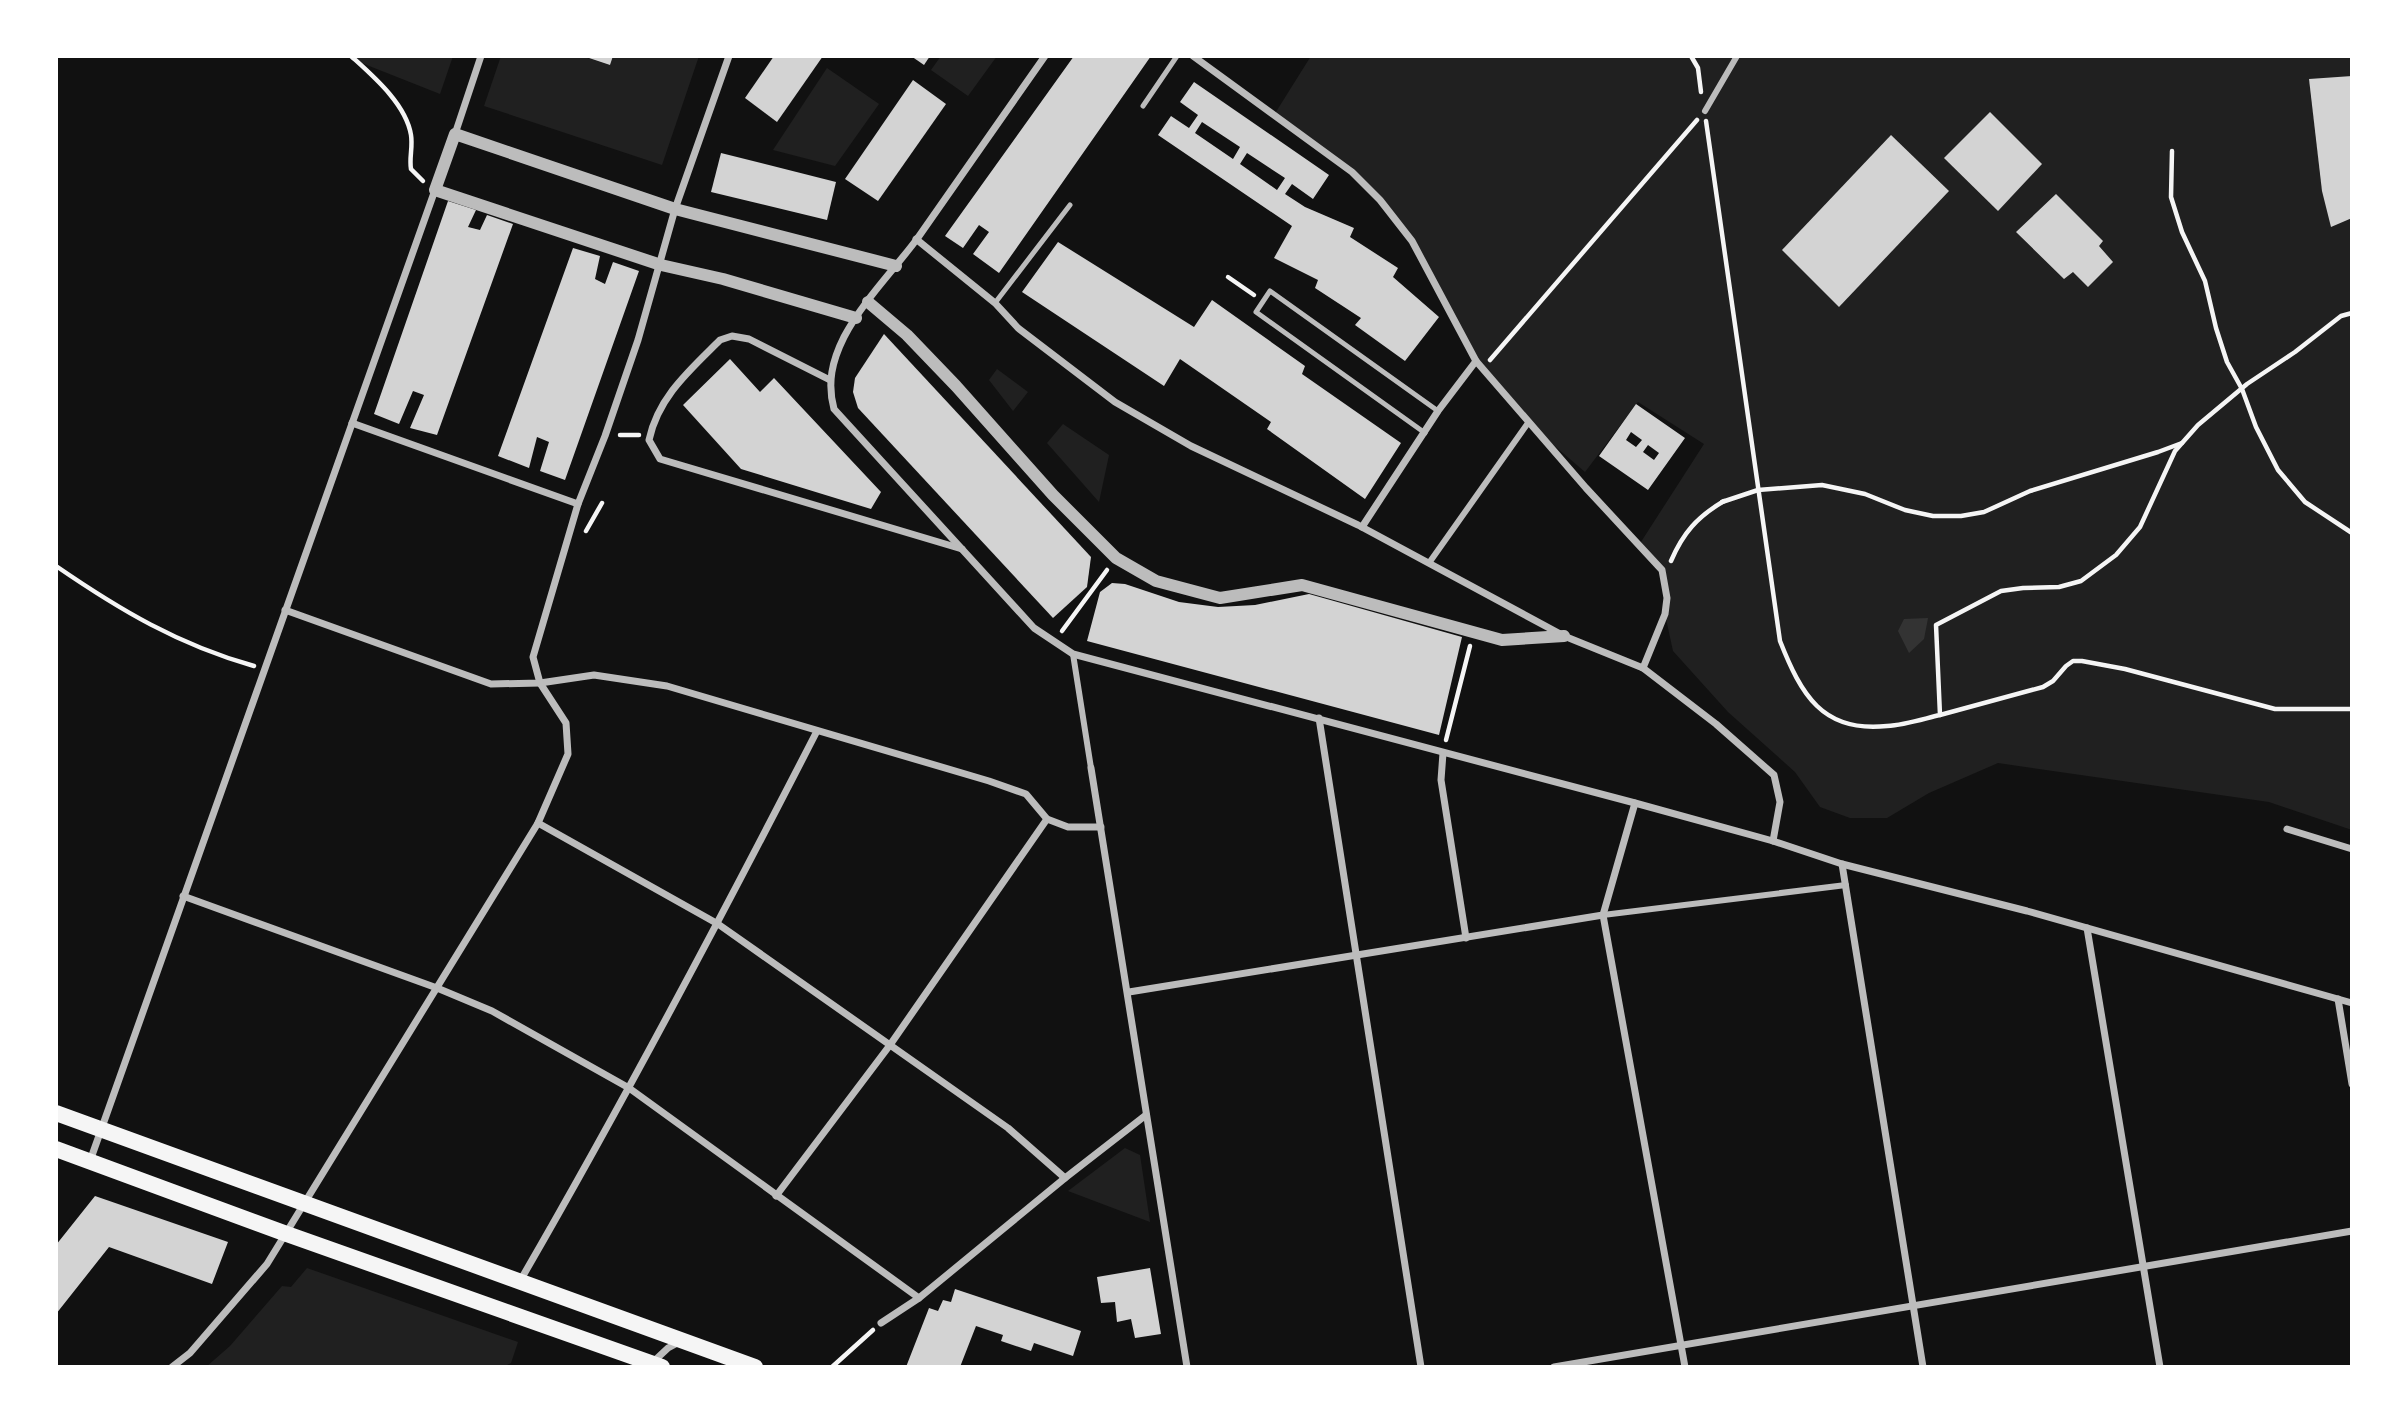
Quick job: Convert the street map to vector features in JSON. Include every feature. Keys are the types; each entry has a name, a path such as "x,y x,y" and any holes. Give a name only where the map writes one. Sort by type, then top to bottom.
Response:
{"main road":[{"path":"56,1113 755,1367"},
{"path":"56,1149 655,1366"}],"street":[{"path":"90,1161 481,56"},
{"path":"172,1367 190,1353 261,1271 305,1203 538,823 568,754 566,723 540,683 533,657 578,505 638,340 675,209 729,56"},
{"path":"1045,56 916,239 856,318 844,337 829,391 834,409 1034,628 1073,654 1635,803 1773,841 1842,864 2087,928 2352,1003"},
{"path":"1193,56 1352,172 1381,200 1412,242 1482,369 1662,570 1667,598 1665,614 1643,668"},
{"path":"1704,111 1737,56"},
{"path":"455,134 675,209 896,266"},
{"path":"435,190 661,265 723,279 856,318"},
{"path":"916,239 995,303 1018,328 1115,402 1191,446 1362,527 1564,636 1643,668 1716,724 1774,775 1780,802 1773,841"},
{"path":"868,302 907,335 1053,495 1116,558 1156,581 1220,598 1302,586 1502,639 1564,636"},
{"path":"830,380 749,340 732,336 720,340 664,400 655,416 649,440 660,459 963,549"},
{"path":"1362,527 1438,411 1476,361"},
{"path":"1429,563 1528,423"},
{"path":"352,424 578,505"},
{"path":"285,610 491,684 540,683 594,675 667,687 989,781 1026,794 1047,818 1068,827 1101,827"},
{"path":"1073,654 1187,1367"},
{"path":"1319,718 1421,1367"},
{"path":"520,1281 718,924 817,730"},
{"path":"1443,753 1441,780 1466,938"},
{"path":"1635,803 1603,915 1685,1367"},
{"path":"776,1196 890,1045 1047,818"},
{"path":"538,823 718,924 1008,1128 1065,1178"},
{"path":"2287,829 2352,849"},
{"path":"1842,864 1923,1367"},
{"path":"1129,992 1603,915 1846,885"},
{"path":"183,896 437,988 492,1011 629,1088 919,1298"},
{"path":"2087,928 2160,1367"},
{"path":"2338,999 2352,1084"},
{"path":"881,1323 919,1298 1146,1115"},
{"path":"1554,1367 2352,1231"},
{"path":"655,1366 668,1348 682,1340"}],"lane":[{"path":"1143,106 1177,56"},
{"path":"995,303 1070,205"},
{"path":"1425,433 1256,312 1270,291 1438,411"}],"path":[{"path":"351,56 402,111 412,139 411,169 435,190"},
{"path":"1691,56 1698,68 1780,641 1794,675 1811,699 1832,719 1859,726 1887,726 1940,715 2043,687 2073,661 2082,661 2125,669 2275,709 2352,709"},
{"path":"1482,369 1704,111"},
{"path":"2172,151 2171,197 2182,232 2205,281 2227,362 2242,389 2256,427 2278,470 2305,502 2352,533"},
{"path":"1228,277 1263,302"},
{"path":"1940,715 1936,625 2001,591 2059,587 2081,581 2116,555 2140,527 2175,451 2198,425 2341,316 2352,313"},
{"path":"605,436 650,434"},
{"path":"1664,584 1671,560 1686,531 1710,510 1734,496 1758,490 1822,485 1865,494 1915,512 1934,516 1961,516 1984,512 2030,491 2183,442"},
{"path":"585,534 602,503"},
{"path":"1055,642 1116,558"},
{"path":"56,566 100,597 152,627 220,657 264,669"},
{"path":"1443,753 1473,632"},
{"path":"832,1367 881,1323"}],"shaded area":[{"path":"344,56 453,56 440,94"},
{"path":"501,56 581,56 610,65 613,56 699,56 662,165 484,106"},
{"path":"941,56 997,56 968,96 931,70"},
{"path":"1311,56 2352,56 2352,830 2269,802 1998,763 1929,793 1887,818 1850,818 1820,807 1795,772 1728,712 1673,651 1665,614 1662,570 1639,545 1704,444 1638,402 1585,472 1528,423 1482,369 1412,241 1352,172 1274,115"},
{"path":"827,68 879,104 835,166 773,150"},
{"path":"997,369 1028,392 1013,411 989,380"},
{"path":"1063,424 1109,455 1099,502 1047,443"},
{"path":"1928,618 1924,639 1909,653 1898,631 1904,619"},
{"path":"1125,1148 1140,1155 1150,1222 1068,1191"},
{"path":"307,1268 518,1342 511,1363 503,1367 206,1367 230,1346 282,1286 291,1287"}],"building":[{"path":"583,56 613,56 610,65"},
{"path":"774,56 823,56 777,122 745,98"},
{"path":"911,56 930,56 924,65"},
{"path":"1074,56 1151,56 999,273 973,254 989,232 979,225 963,248 945,236"},
{"path":"2352,76 2352,218 2331,227 2322,191 2309,79"},
{"path":"913,80 946,104 878,201 845,179"},
{"path":"1194,82 1329,175 1313,199 1292,184 1285,194 1305,207 1354,228 1350,237 1398,268 1393,277 1439,317 1405,361 1355,325 1361,318 1315,288 1318,280 1274,258 1292,226 1158,135 1171,116 1189,128 1198,115 1180,102","holes":["1202,122 1240,147 1233,159 1195,133","1247,153 1285,178 1277,190 1240,164"]},
{"path":"1990,112 2042,164 1998,211 1944,158"},
{"path":"1891,135 1949,191 1839,307 1782,250"},
{"path":"721,153 836,182 827,220 711,192"},
{"path":"2056,194 2103,241 2099,246 2113,262 2088,287 2073,272 2064,279 2016,232"},
{"path":"448,201 476,210 468,227 480,230 487,215 513,224 437,435 410,428 424,395 413,391 399,424 374,414"},
{"path":"1058,242 1194,327 1212,300 1305,366 1302,374 1401,443 1365,499 1267,429 1271,422 1180,359 1164,386 1022,292"},
{"path":"573,248 600,256 595,279 605,284 613,262 639,271 565,480 540,471 549,442 537,437 529,468 498,456"},
{"path":"884,334 1091,557 1087,587 1053,618 858,408 853,392 855,378"},
{"path":"730,359 760,392 774,378 881,492 871,509 741,469 683,405"},
{"path":"1636,404 1685,438 1648,490 1599,456","holes":["1631,432 1642,440 1636,447 1626,440","1648,445 1659,453 1654,460 1643,452"]},
{"path":"1112,583 1125,584 1179,602 1218,607 1255,605 1309,594 1462,637 1439,735 1087,641 1100,592"},
{"path":"95,1196 228,1242 212,1284 109,1247 56,1314 56,1245"},
{"path":"1150,1268 1161,1334 1135,1338 1131,1319 1117,1322 1115,1302 1101,1303 1097,1277"},
{"path":"955,1289 1081,1331 1073,1356 1034,1343 1031,1351 1001,1341 1003,1335 976,1326 960,1367 906,1367 929,1308 938,1311 943,1300 951,1302"}]}
